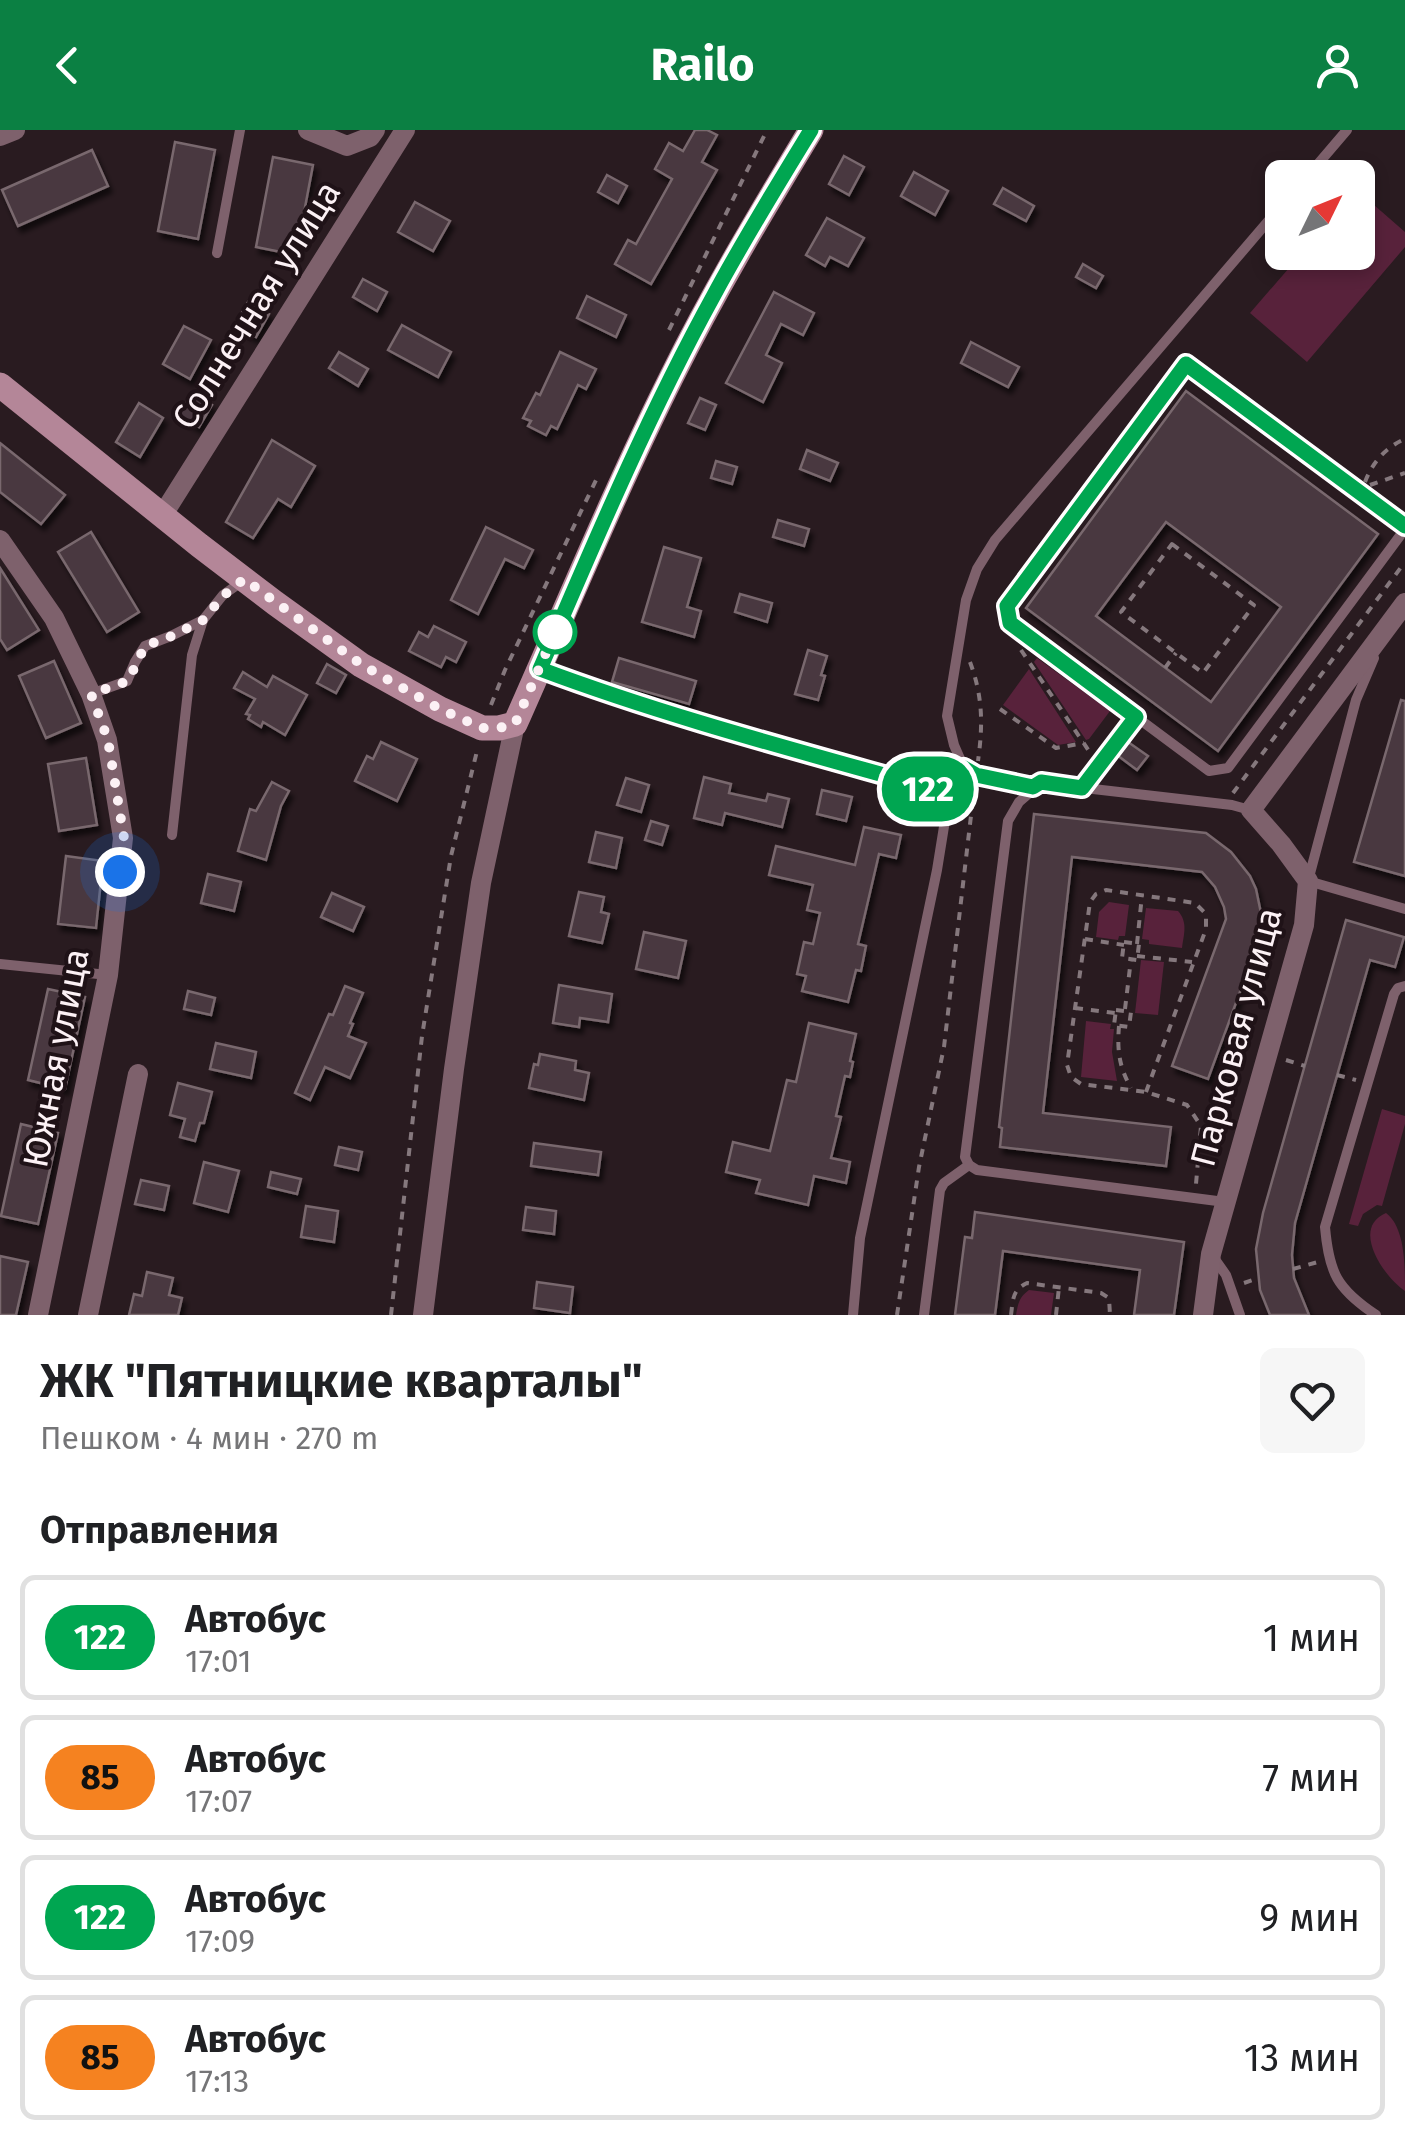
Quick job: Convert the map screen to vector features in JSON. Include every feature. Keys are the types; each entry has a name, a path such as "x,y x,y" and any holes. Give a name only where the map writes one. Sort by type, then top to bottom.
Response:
{"street":[{"path":"0,136 14,130"},
{"path":"308,130 347,146 370,137 375,130"},
{"name":"Солнечная улица","path":"162,516 405,130"},
{"path":"423,1315 481,882 515,724 671,377 714,294 811,130"},
{"path":"0,386 162,516 362,665 482,728 515,724"},
{"name":"Южная улица","path":"0,540 54,618 91,694 108,740 124,838 108,975 38,1315"},
{"path":"1251,810 1405,603"},
{"name":"Парковая улица","path":"1203,1315 1211,1254 1304,926 1308,880 1251,810"},
{"path":"88,1315 138,1074"}],"lane":[{"path":"217,253 240,130"},
{"path":"1321,160 1347,130"},
{"path":"1033,787 976,775 964,768 954,745 947,716 966,600 977,570 995,540 1265,225"},
{"path":"1186,364 1405,528 1228,768 1209,771 1010,623 1007,606 1186,364"},
{"path":"172,835 192,655 203,620 244,579"},
{"path":"91,694 128,681 145,646 203,620"},
{"path":"1386,628 1356,700 1308,880 1405,909"},
{"path":"540,669 726,730 923,786 939,796 946,808 937,870 860,1238 852,1315"},
{"path":"1082,788 1136,717"},
{"path":"939,796 964,768"},
{"path":"1225,1202 977,1170 965,1157 1008,821 1019,802 1041,782 1251,810"},
{"path":"0,964 108,975"},
{"path":"1376,1315 1340,1283 1328,1259 1325,1227 1394,994 1405,986"},
{"path":"924,1315 940,1190 969,1165"},
{"path":"1211,1254 1226,1274 1240,1315"}],"path":[{"path":"1405,439 1375,462 1362,490 1405,473"},
{"path":"1172,544 1254,604 1203,673 1176,653 1121,612 1172,544"},
{"path":"1224,804 1405,562"},
{"path":"1010,623 1016,643 1101,763"},
{"path":"1165,668 1176,653"},
{"path":"897,1315 919,1167 944,1047 981,738 980,689 967,654"},
{"path":"1000,708 1056,748 1084,743"},
{"path":"1146,1092 1206,929 1206,914 1195,903 1106,890 1090,902 1067,1065 1071,1077 1081,1084 1146,1092 1188,1105 1201,1132 1194,1198"},
{"path":"1124,944 1122,958 1137,960 1142,895"},
{"path":"1085,939 1137,944"},
{"path":"1137,956 1194,962"},
{"path":"1124,1011 1130,959"},
{"path":"1075,1008 1116,1013"},
{"path":"1131,1012 1129,1027 1114,1025 1116,1013 1131,1012"},
{"path":"1119,1026 1120,1064 1132,1091"},
{"path":"1293,1269 1328,1259"},
{"path":"1011,1315 1014,1294 1027,1283 1100,1292 1109,1298 1110,1315"},
{"path":"1056,1315 1059,1287"}],"shaded area":[{"path":"1375,206 1405,232 1405,247 1307,362 1250,313 1287,270 1375,270"},
{"path":"1037,658 1110,711 1089,739 1086,740 1034,662"},
{"path":"1029,669 1076,742 1058,745 1003,705"},
{"path":"1109,902 1129,905 1125,936 1118,940 1096,937 1099,912"},
{"path":"1146,908 1178,911 1184,924 1182,948 1149,944 1149,940 1142,939"},
{"path":"1141,960 1164,962 1158,1015 1135,1013"},
{"path":"1086,1021 1111,1024 1110,1029 1114,1029 1112,1052 1117,1081 1081,1077"},
{"path":"1382,1109 1405,1116 1405,1124 1382,1206 1363,1214 1358,1226 1349,1224"},
{"path":"1386,1213 1400,1237 1405,1291 1380,1264 1371,1241 1376,1220"},
{"path":"1029,1290 1054,1293 1051,1315 1016,1315 1023,1295"}],"building":[{"path":"695,130 717,135 702,162 717,170 651,284 615,264 628,240 636,244 672,179 655,169 669,143 683,151"},
{"path":"175,142 215,150 198,239 158,231"},
{"path":"92,150 108,186 18,226 2,190"},
{"path":"844,156 864,167 849,195 829,184"},
{"path":"273,157 313,165 296,255 256,247"},
{"path":"914,172 948,191 935,215 901,196"},
{"path":"607,175 627,186 618,203 598,192"},
{"path":"1003,188 1034,206 1026,221 994,204"},
{"path":"415,202 450,221 433,251 398,232"},
{"path":"827,218 864,238 848,266 830,257 825,266 806,255"},
{"path":"1083,264 1103,276 1096,288 1076,277"},
{"path":"363,279 387,292 377,311 353,297"},
{"path":"774,292 814,313 803,335 781,324 766,355 782,363 763,402 726,383"},
{"path":"587,296 626,315 616,337 577,318"},
{"path":"248,302 269,314 256,337 235,325"},
{"path":"402,325 451,352 438,377 388,350"},
{"path":"184,326 211,340 190,379 163,364"},
{"path":"971,342 1019,367 1008,387 961,363"},
{"path":"339,352 368,369 358,386 329,368"},
{"path":"560,352 596,369 586,389 578,385 557,429 551,426 546,435 528,426 531,421 523,418 536,393 540,395"},
{"path":"1186,391 1378,534 1218,751 1026,608","holes":["1166,522 1281,607 1211,702 1096,616"]},
{"path":"192,393 212,405 199,427 178,415"},
{"path":"700,398 716,405 705,430 688,423"},
{"path":"139,403 163,418 140,457 116,442"},
{"path":"272,440 315,466 291,507 278,499 253,538 226,522"},
{"path":"0,443 65,495 41,524 0,492"},
{"path":"807,450 838,463 830,481 800,469"},
{"path":"716,461 737,467 732,484 711,478"},
{"path":"778,520 809,529 804,546 773,537"},
{"path":"486,527 533,550 524,568 505,559 478,614 451,600"},
{"path":"91,532 139,612 107,632 58,552"},
{"path":"664,547 701,558 687,607 701,611 694,637 642,622"},
{"path":"0,568 39,630 7,650 0,639"},
{"path":"740,594 772,603 767,622 735,612"},
{"path":"434,626 466,642 456,662 446,657 441,667 409,651 419,632 428,637"},
{"path":"808,650 827,656 818,700 795,694"},
{"path":"619,658 696,681 689,704 612,682"},
{"path":"54,661 81,723 46,738 19,676"},
{"path":"327,664 346,675 336,693 317,683"},
{"path":"243,672 267,687 273,676 307,695 285,735 263,722 261,727 248,719 250,715 246,714 255,699 234,688"},
{"path":"1401,700 1405,701 1405,876 1354,862"},
{"path":"381,742 417,759 397,801 355,781 367,756 373,759"},
{"path":"1128,742 1148,756 1137,770 1117,755"},
{"path":"86,758 97,825 59,831 48,764"},
{"path":"704,777 731,784 729,793 766,801 768,794 789,799 782,827 725,813 722,825 694,818"},
{"path":"626,778 649,785 641,812 617,805"},
{"path":"272,782 289,791 266,860 238,851 250,809 256,811"},
{"path":"822,790 852,797 846,821 817,814"},
{"path":"1034,814 1206,833 1231,852 1256,889 1262,932 1208,1079 1172,1066 1226,919 1215,887 1202,872 1072,857 1043,1113 1171,1127 1166,1166 1000,1147 999,1127"},
{"path":"651,821 668,826 662,845 645,840"},
{"path":"864,827 901,835 896,858 879,854 858,944 866,946 861,971 856,970 848,1002 802,991 806,976 797,974 804,942 813,944 820,913 807,910 813,885 769,875 776,846 855,865"},
{"path":"596,832 622,838 616,868 589,862"},
{"path":"66,856 103,861 96,928 58,924"},
{"path":"208,874 241,882 234,911 201,903"},
{"path":"579,892 604,897 601,912 609,914 602,943 569,936"},
{"path":"332,893 364,907 353,931 321,917"},
{"path":"1346,920 1404,937 1395,967 1370,960 1295,1223 1294,1278 1309,1315 1270,1315 1260,1290 1256,1249"},
{"path":"644,932 686,941 678,978 636,969"},
{"path":"559,985 612,994 608,1022 580,1018 579,1027 553,1023"},
{"path":"345,986 363,993 348,1036 366,1043 350,1078 325,1067 310,1100 295,1093"},
{"path":"48,989 85,997 65,1089 28,1080"},
{"path":"188,991 215,998 211,1015 184,1009"},
{"path":"809,1023 856,1034 850,1077 845,1076 836,1116 841,1117 831,1158 850,1162 846,1183 814,1176 808,1205 756,1193 760,1180 726,1172 733,1142 770,1151 787,1080 796,1082"},
{"path":"216,1043 256,1052 251,1078 210,1069"},
{"path":"540,1054 576,1061 575,1070 589,1073 584,1100 529,1088"},
{"path":"178,1083 212,1092 195,1141 180,1137 185,1119 170,1115"},
{"path":"21,1124 58,1133 38,1224 1,1216"},
{"path":"534,1143 601,1152 598,1175 531,1166"},
{"path":"339,1147 362,1152 358,1170 335,1165"},
{"path":"204,1162 239,1171 228,1212 194,1203"},
{"path":"271,1172 301,1179 297,1194 268,1187"},
{"path":"141,1180 169,1186 164,1210 135,1204"},
{"path":"306,1206 338,1211 334,1242 301,1237"},
{"path":"526,1207 556,1211 554,1234 523,1230"},
{"path":"975,1212 1184,1242 1174,1315 1134,1315 1140,1270 1003,1251 995,1315 955,1315 965,1237 972,1238"},
{"path":"0,1256 28,1262 16,1315 0,1315"},
{"path":"147,1272 173,1278 169,1295 182,1298 178,1315 129,1315 134,1294 142,1296"},
{"path":"537,1282 573,1287 570,1313 534,1308"}],"bus line":[{"name":"122","path":"811,130 714,294 671,377 540,669 726,730 923,786 939,796 964,768 976,775 1033,787 1041,782 1082,788 1136,717 1010,623 1007,606 1186,364 1405,526"}],"route":[{"path":"120,872 124,838 108,740 91,694 128,681 145,646 203,620 244,579 362,665 482,728 515,724 555,632"}]}
